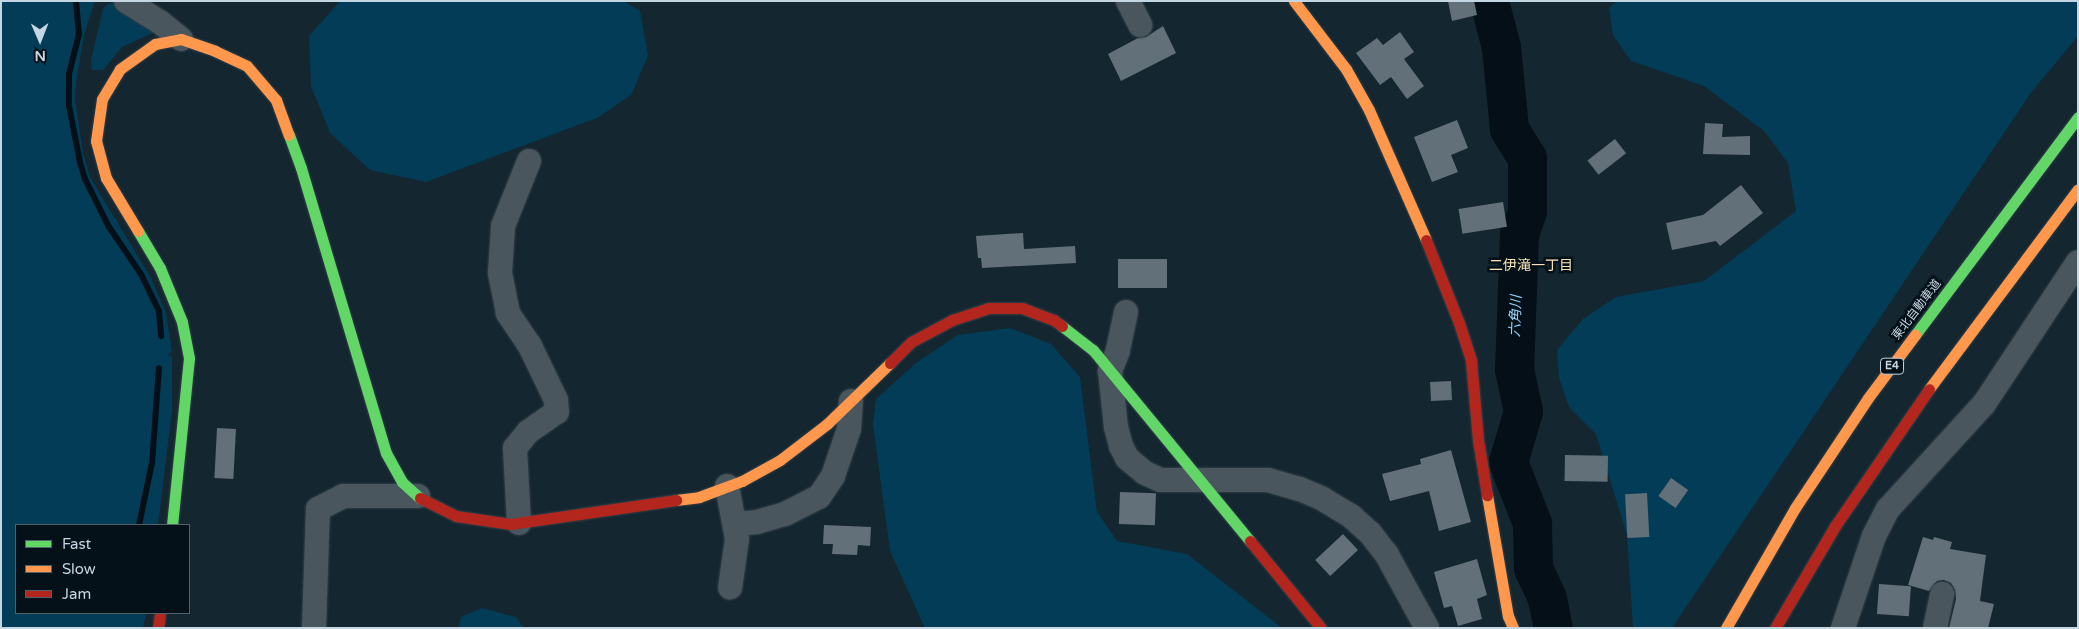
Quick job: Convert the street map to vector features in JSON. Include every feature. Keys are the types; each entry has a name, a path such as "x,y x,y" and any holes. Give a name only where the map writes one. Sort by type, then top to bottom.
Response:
{"main road":[{"path":"1294,1 1346,68 1368,110 1392,167 1419,223 1459,324 1471,361 1482,468 1508,616 1513,628"},
{"path":"172,524 189,358 182,322 160,268 106,178 96,141 102,99 120,69 155,44 181,39 215,51 248,66 276,100 301,168 386,453 402,482 424,501 456,516 510,524 699,497 727,486 780,460 826,424 911,342 952,320 988,308 1022,308 1054,320 1093,350 1320,628"},
{"name":"東北自動車道","path":"1726,628 1795,508 1868,398 2078,117"},
{"path":"1774,628 1835,526 1908,418 2078,189"},
{"path":"158,628 160,614"}],"street":[{"path":"126,1 160,22 181,39"},
{"path":"1128,1 1140,25"},
{"path":"519,523 515,448 528,432 557,412 556,400 530,346 508,313 500,273 502,226 529,160"},
{"path":"1843,628 1874,536 1888,509 1984,404 2078,262"},
{"path":"1126,312 1118,351 1110,371 1116,427 1121,446 1127,458 1145,473 1161,480 1268,480 1300,489 1351,516 1370,533 1387,555 1426,628"},
{"path":"735,524 757,522 785,514 818,496 833,476 848,429 851,400"},
{"path":"727,486 737,539 730,588"},
{"path":"314,628 318,509 343,496 418,496"},
{"path":"1935,628 1942,594"}],"shaded area":[{"path":"1,1 95,1 84,35 76,83 75,99 83,153 89,174 97,189 151,278 166,313 172,351 167,356 172,356 172,411 158,524 15,524 15,614 146,614 143,628 1,628"},
{"path":"340,1 624,1 640,11 648,56 631,95 597,118 426,182 370,170 330,133 311,86 309,36"},
{"path":"1617,1 2078,1 2078,36 2030,94 1672,628 1633,628 1627,535 1596,434 1569,407 1559,378 1557,350 1583,319 1616,297 1704,281 1796,211 1788,163 1764,131 1704,86 1631,61 1613,35 1609,8"},
{"path":"117,2 157,31 122,47 103,70 92,70 91,60 103,9 107,4"},
{"path":"1010,328 1051,344 1080,377 1097,512 1117,541 1187,554 1282,628 925,628 890,551 873,424 876,399 916,363 958,335"},
{"path":"482,608 516,617 524,628 458,628 461,617"}],"building":[{"path":"1448,1 1474,1 1477,15 1452,21"},
{"path":"1163,26 1176,53 1121,81 1108,54 1138,38 1146,37"},
{"path":"1400,32 1414,52 1404,59 1424,86 1407,99 1391,77 1380,85 1356,53 1377,38 1383,45"},
{"path":"1457,120 1468,148 1451,155 1458,172 1432,182 1414,137"},
{"path":"1705,123 1723,124 1722,137 1750,136 1750,155 1703,154"},
{"path":"1615,139 1626,153 1599,175 1587,161"},
{"path":"1741,185 1763,213 1720,246 1716,241 1672,250 1666,223 1703,215"},
{"path":"1503,202 1507,227 1462,234 1459,209"},
{"path":"1023,233 1024,249 1075,246 1076,263 982,268 981,258 978,258 976,236"},
{"path":"1118,259 1167,259 1167,288 1118,288"},
{"path":"1451,381 1452,400 1431,401 1430,382"},
{"path":"217,428 236,429 233,479 214,478"},
{"path":"1451,450 1471,522 1439,531 1429,491 1390,501 1382,474 1421,464 1420,459"},
{"path":"1565,455 1608,456 1608,482 1565,481"},
{"path":"1671,478 1688,490 1676,508 1658,496"},
{"path":"1120,492 1156,493 1155,525 1119,524"},
{"path":"1647,493 1649,537 1627,538 1625,494"},
{"path":"824,525 871,527 870,546 858,545 857,555 832,554 833,544 823,544"},
{"path":"1343,534 1358,550 1330,576 1315,560"},
{"path":"1923,537 1933,540 1934,537 1952,542 1950,549 1986,555 1980,601 1994,604 1988,628 1949,628 1956,599 1955,590 1951,583 1944,580 1937,581 1929,591 1908,585"},
{"path":"1477,559 1487,595 1477,599 1482,619 1458,626 1452,606 1444,608 1434,572"},
{"path":"1879,584 1911,586 1909,616 1877,614"}],"waterway":[{"path":"76,1 79,34 69,74 69,106 80,162 85,179 109,227 141,274 159,311 161,336"},
{"name":"六角川","path":"1489,1 1501,47 1509,129 1527,158 1527,211 1519,234 1514,369 1523,411 1508,462 1532,523 1533,568 1547,598 1553,628"},
{"path":"139,524 152,463 159,368"}],"traffic: fast":[{"path":"1915,335 2078,117"},
{"path":"289,135 301,168 386,453 402,482 420,498"},
{"path":"138,231 160,268 182,322 189,358 172,524"},
{"path":"1062,326 1093,350 1250,541"}],"traffic: slow":[{"path":"1294,1 1346,69 1369,110 1426,240"},
{"path":"138,231 106,178 96,141 102,99 120,69 155,44 181,39 215,51 247,66 276,100 289,135"},
{"path":"1929,389 2078,189"},
{"path":"1726,628 1795,508 1868,398 1915,335"},
{"path":"676,500 699,497 742,481 780,460 827,424 890,363"},
{"path":"1487,495 1508,616 1513,628"}],"traffic: jam":[{"path":"1426,240 1459,323 1471,361 1478,440 1487,495"},
{"path":"890,363 911,342 952,320 988,308 1022,308 1054,320 1062,326"},
{"path":"1775,628 1835,526 1929,389"},
{"path":"420,498 456,516 510,524 676,500"},
{"path":"1250,541 1321,628"},
{"path":"158,628 160,614"}],"district":[{"name":"二伊滝一丁目","path":"1531,266"}]}
